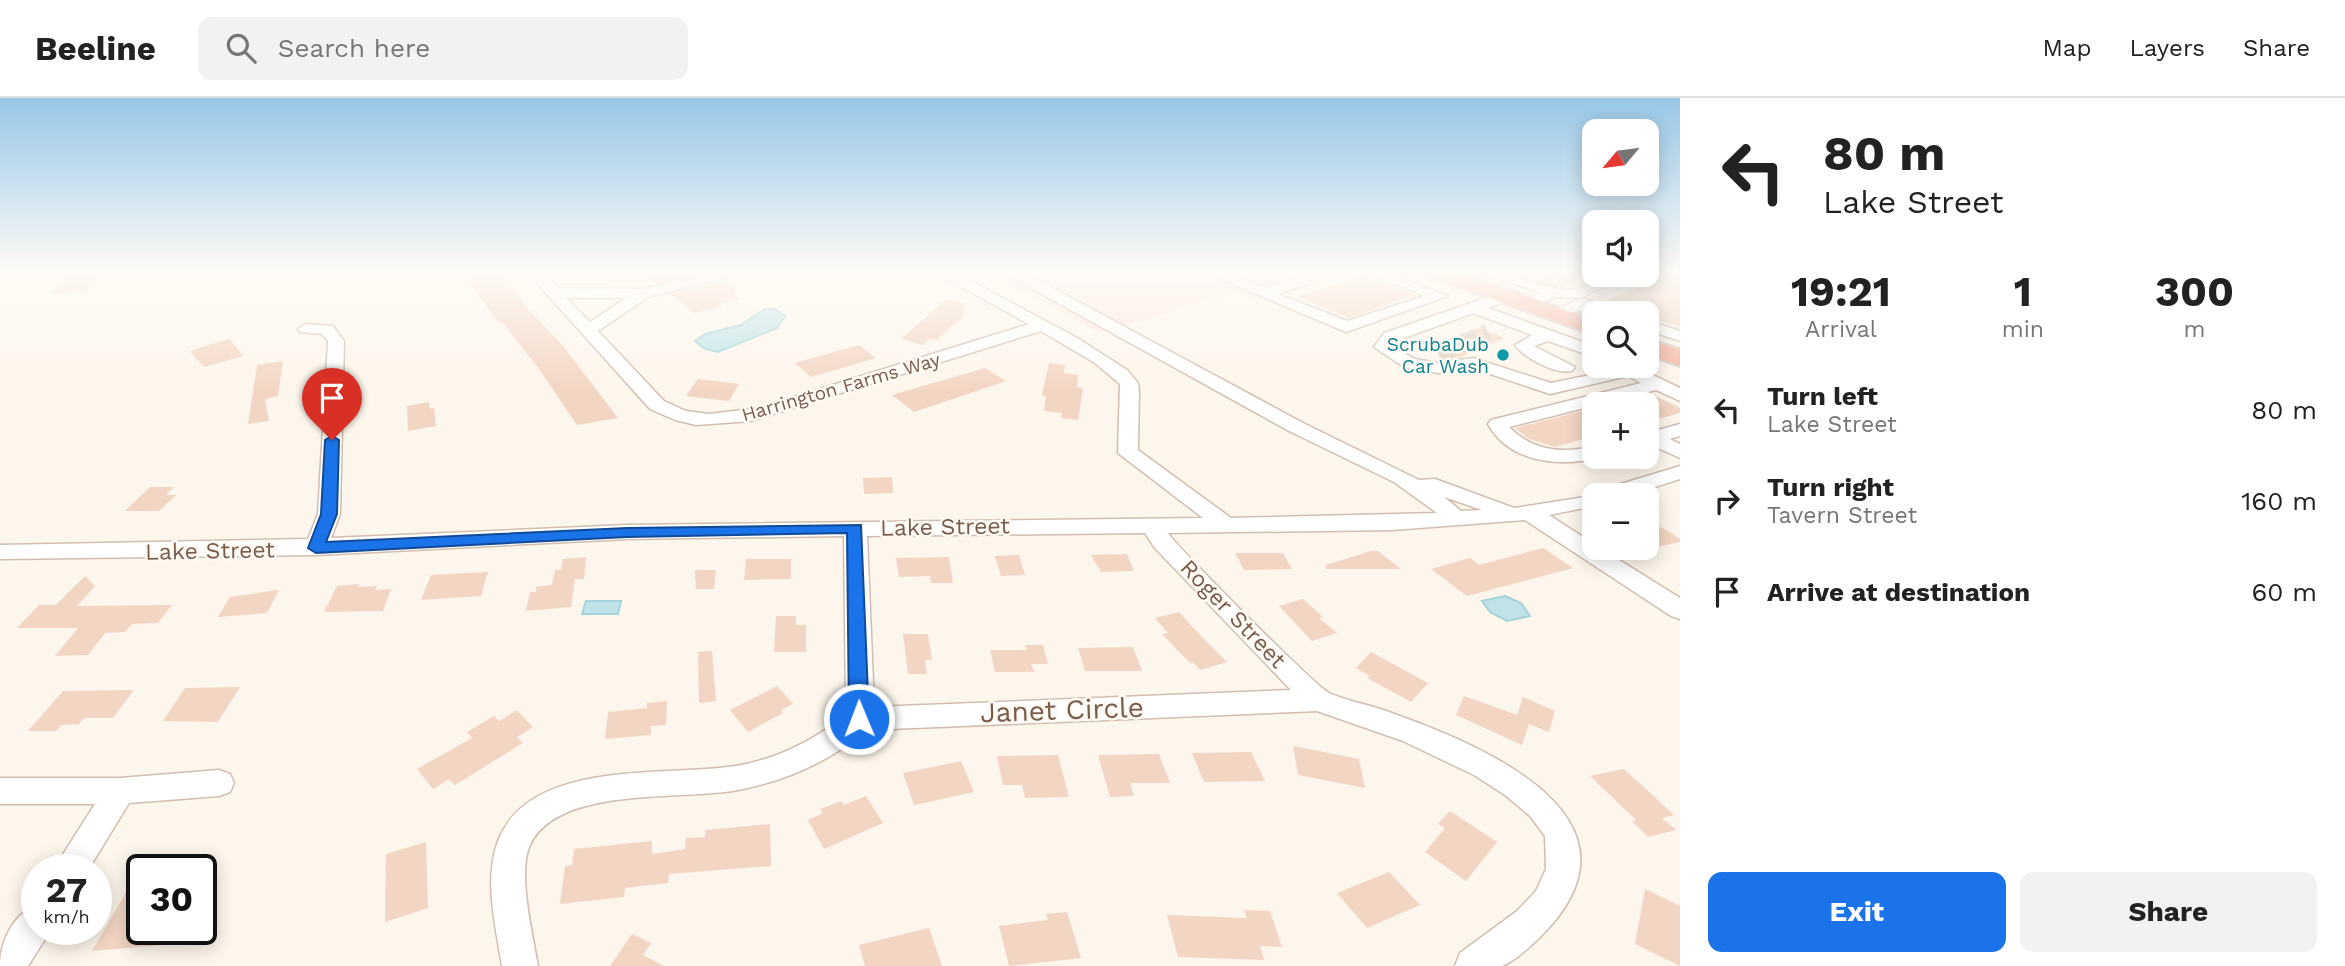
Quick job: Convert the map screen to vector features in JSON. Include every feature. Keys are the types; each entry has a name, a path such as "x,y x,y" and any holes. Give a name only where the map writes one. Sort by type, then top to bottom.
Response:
{"highway":[{"path":"1550,312 1582,323"},
{"path":"1659,339 1680,346"},
{"path":"1659,350 1680,358"}],"street":[{"name":"Harrington Farms Way","path":"573,312 660,407 681,416 714,420 758,414 798,403 1042,326"},
{"path":"589,330 617,312"},
{"path":"1015,312 1098,356 1124,375 1129,386 1128,453 1225,524"},
{"path":"1082,312 1297,427 1387,471 1436,501 1456,519"},
{"path":"1309,312 1346,327 1393,312"},
{"path":"1464,312 1384,342 1382,347 1386,352 1405,361 1437,368 1473,363 1550,388 1588,378"},
{"path":"1483,312 1582,348"},
{"path":"1488,332 1511,322"},
{"path":"306,328 327,329 336,341 329,514 316,548"},
{"path":"1659,328 1680,335"},
{"path":"1547,335 1523,345 1529,351 1566,366"},
{"path":"1405,361 1421,361 1437,354"},
{"path":"1646,378 1680,395"},
{"path":"1659,436 1680,430"},
{"path":"1659,443 1680,452"},
{"path":"1387,471 1480,504 1525,513 1680,610"},
{"path":"1654,483 1677,477"},
{"name":"Lake Street","path":"0,552 316,548 627,533 855,528 1392,523 1525,513 1582,502"},
{"name":"Roger Street","path":"1152,524 1162,542 1317,700"},
{"path":"520,966 514,934 510,859 519,832 537,813 577,795 665,783 734,779 780,767 832,743 859,719 855,528"},
{"name":"Janet Circle","path":"859,719 1317,700 1371,715 1466,757 1543,809 1559,831 1564,856 1556,890 1539,913 1473,966"},
{"path":"0,791 120,791 219,783"},
{"path":"80,854 120,791"},
{"path":"7,966 21,945"}],"lane":[{"path":"1626,392 1658,384"},
{"path":"1582,403 1498,424 1504,434 1546,456 1566,458 1582,455"}],"shaded area":[{"path":"1060,312 1170,312 1100,333"}],"water":[{"path":"761,312 779,312 785,316 777,328 718,352 705,349 695,341 705,334 741,325"},
{"path":"1505,596 1521,603 1530,616 1507,621 1490,612 1482,601"},
{"path":"586,601 621,601 618,614 582,614"}],"building":[{"path":"490,312 530,312 563,346 618,418 577,425 539,369 504,324 497,321"},
{"path":"932,312 964,312 962,314 965,315 936,340 930,338 923,345 901,339"},
{"path":"1333,312 1368,312 1349,318"},
{"path":"1659,312 1680,312 1680,327 1659,320"},
{"path":"1478,328 1504,338 1450,359 1428,350"},
{"path":"229,339 243,356 204,367 190,351"},
{"path":"859,345 876,358 811,377 795,363"},
{"path":"283,361 278,396 265,399 269,421 248,424 257,365"},
{"path":"1049,363 1065,365 1064,373 1078,375 1077,387 1083,388 1078,420 1061,418 1062,413 1044,411 1046,396 1042,395"},
{"path":"985,368 1006,381 914,412 892,395"},
{"path":"698,379 739,384 729,401 686,396"},
{"path":"1659,398 1680,408 1680,413 1659,419"},
{"path":"429,402 430,409 434,408 436,426 408,431 407,406"},
{"path":"1582,411 1582,439 1555,447 1529,439 1515,428"},
{"path":"892,477 893,493 864,494 863,478"},
{"path":"150,487 174,487 166,495 176,495 159,511 125,511"},
{"path":"1659,528 1680,539 1680,542 1659,546"},
{"path":"1543,548 1573,568 1467,596 1431,569 1470,558 1479,565"},
{"path":"1378,551 1401,569 1326,569 1326,565"},
{"path":"1235,553 1283,553 1292,569 1244,570"},
{"path":"1127,554 1134,571 1101,572 1091,555"},
{"path":"1019,555 1025,575 1001,576 995,556"},
{"path":"586,557 584,579 575,579 571,607 526,611 530,592 536,592 536,587 552,585 555,570 561,570 563,559"},
{"path":"949,557 953,583 931,583 930,576 899,577 896,558"},
{"path":"746,559 791,559 791,579 744,580"},
{"path":"695,570 716,570 714,589 696,589"},
{"path":"488,572 481,596 421,600 431,575"},
{"path":"85,576 95,586 77,606 172,605 158,623 132,624 125,632 105,633 88,655 55,656 78,628 17,628 39,605 56,605"},
{"path":"360,584 358,587 377,586 375,590 391,589 383,611 324,612 337,586"},
{"path":"279,590 267,613 218,617 230,597"},
{"path":"1303,599 1323,617 1319,618 1337,633 1312,641 1279,606"},
{"path":"1179,612 1227,662 1200,670 1162,634 1168,633 1155,618"},
{"path":"776,616 796,616 796,625 806,625 806,652 774,652"},
{"path":"903,634 928,634 932,660 925,660 927,674 908,674"},
{"path":"1025,645 1043,645 1048,664 1031,664 1034,672 995,672 990,650 1027,650"},
{"path":"1133,647 1142,671 1085,671 1078,648"},
{"path":"712,651 716,701 699,703 698,652"},
{"path":"1371,652 1428,683 1411,702 1367,678 1370,676 1356,668"},
{"path":"777,686 793,704 781,710 783,713 748,732 730,710"},
{"path":"240,687 218,722 163,721 185,688"},
{"path":"134,690 113,718 84,718 79,724 61,725 56,731 28,731 63,691"},
{"path":"1464,696 1517,715 1523,697 1555,711 1549,732 1529,724 1522,745 1456,715"},
{"path":"667,701 666,725 651,726 651,735 605,739 608,712 647,708 647,703"},
{"path":"517,710 533,727 517,737 523,743 455,785 449,779 433,789 417,769 472,738 467,732 494,716 499,721"},
{"path":"1293,746 1359,759 1365,788 1298,775"},
{"path":"1251,752 1265,781 1204,782 1192,753"},
{"path":"1159,754 1170,783 1130,783 1134,796 1110,797 1098,755"},
{"path":"1058,755 1069,797 1025,798 1022,785 1003,785 997,756"},
{"path":"961,761 974,792 914,805 903,773"},
{"path":"1624,769 1674,815 1662,818 1676,830 1648,837 1632,821 1636,820 1590,776"},
{"path":"866,796 883,823 824,849 808,820 823,813 820,809 841,801 844,805"},
{"path":"1450,811 1497,842 1466,881 1425,852 1445,828 1438,824"},
{"path":"770,824 771,866 669,874 668,883 625,888 624,897 560,904 565,866 572,865 574,849 652,841 652,854 685,849 686,838 705,837 705,830"},
{"path":"426,842 428,908 385,922 386,854"},
{"path":"1389,872 1420,905 1367,928 1337,893"},
{"path":"1645,889 1680,906 1680,966 1635,944"},
{"path":"126,893 126,945 163,945 92,951 95,945 112,945 112,917"},
{"path":"1244,910 1270,911 1282,947 1260,946 1264,960 1178,957 1167,915 1247,918"},
{"path":"1067,912 1081,958 1009,966 999,926 1048,920 1046,914"},
{"path":"929,928 942,966 865,966 859,945"},
{"path":"632,934 651,943 643,955 664,966 610,966"}],"tunnel":[{"path":"1438,354 1488,332"}],"place":[{"name":"ScrubaDub Car Wash","path":"1503,355"}],"route":[{"path":"332,440 329,514 316,548 627,533 855,528 859,719"}]}
